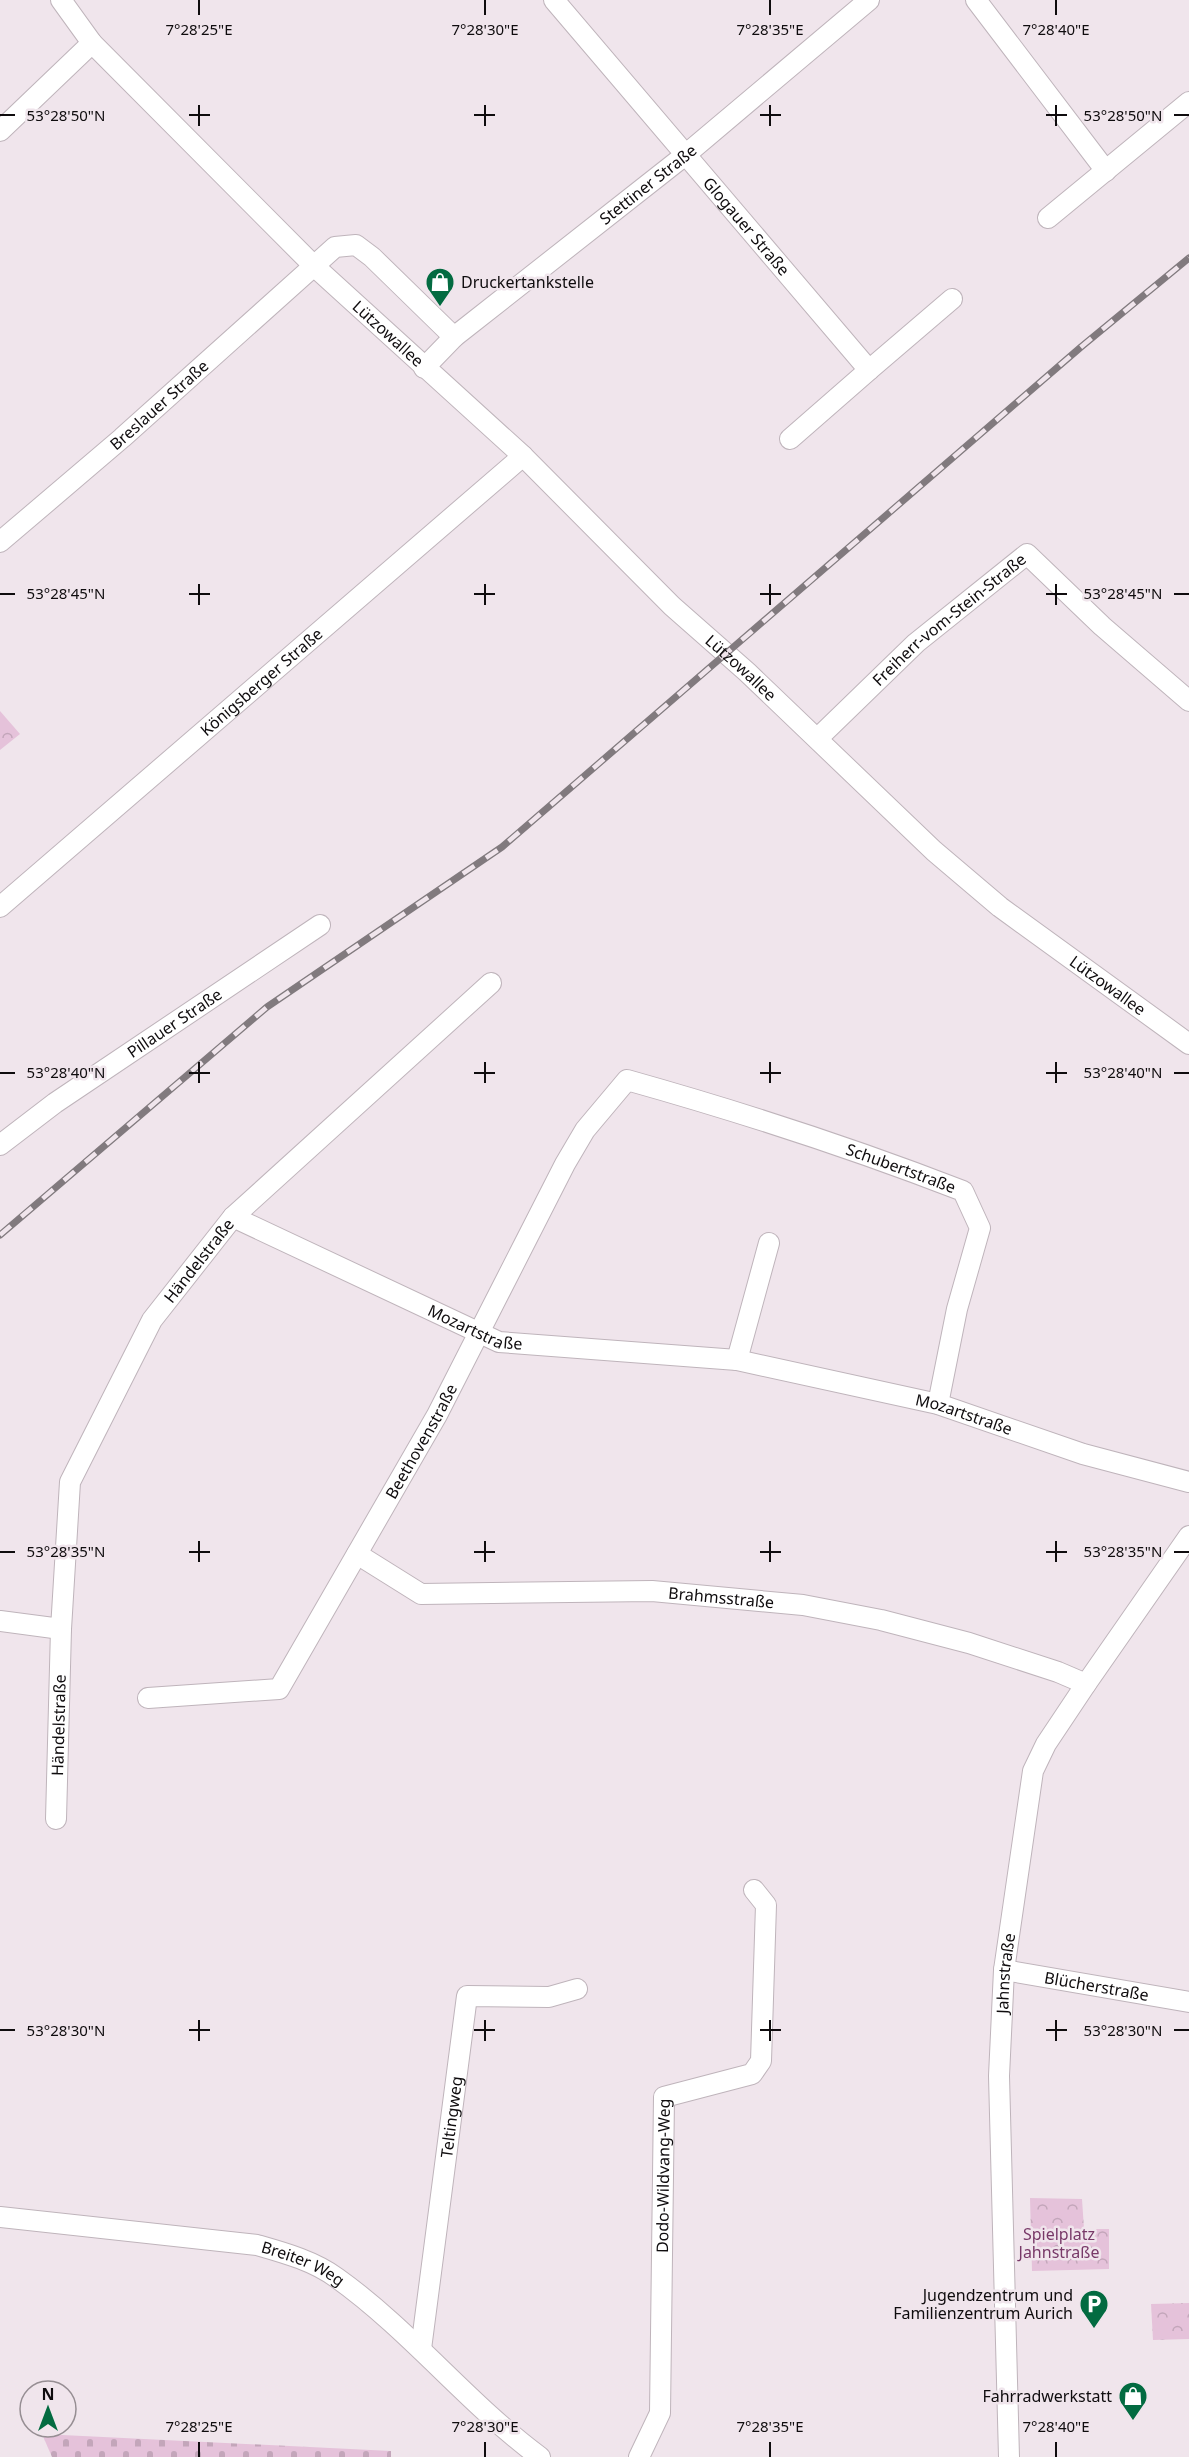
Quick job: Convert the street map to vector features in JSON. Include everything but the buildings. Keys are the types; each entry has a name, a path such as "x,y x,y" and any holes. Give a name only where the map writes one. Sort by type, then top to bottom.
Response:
{"street":[{"name":"Lützowallee","path":"61,0 93,43 314,266 424,368 524,456 672,606 818,738 934,851 1000,907 1189,1044"},
{"name":"Glogauer Straße","path":"554,0 684,156 869,370"},
{"name":"Stettiner Straße","path":"424,368 454,337 684,156 869,0"},
{"path":"976,0 1106,171"},
{"path":"0,131 93,43"},
{"path":"1048,218 1189,102"},
{"path":"314,266 335,247 356,245 372,257 454,337"},
{"name":"Breslauer Straße","path":"0,542 314,266"},
{"path":"790,439 952,299"},
{"name":"Königsberger Straße","path":"0,906 524,456"},
{"name":"Freiherr-vom-Stein-Straße","path":"818,738 916,643 1027,554 1102,626 1189,701"},
{"name":"Pillauer Straße","path":"0,1145 55,1103 320,925"},
{"name":"Händelstraße","path":"56,1820 61,1629 70,1482 152,1320 233,1217 491,983"},
{"name":"Beethovenstraße","path":"148,1698 279,1689 437,1415 477,1333 585,1130 627,1080"},
{"name":"Schubertstraße","path":"627,1080 756,1117 868,1155 963,1191 980,1228 957,1309 938,1404"},
{"name":"Mozartstraße","path":"233,1217 499,1342 737,1360 938,1404 1083,1454 1189,1482"},
{"path":"737,1360 769,1243"},
{"name":"Jahnstraße","path":"1009,2457 999,2076 1004,1970 1033,1771 1043,1750 1086,1684 1189,1536"},
{"name":"Brahmsstraße","path":"357,1554 421,1594 652,1591 803,1605 881,1620 969,1643 1058,1672 1086,1684"},
{"path":"0,1621 61,1629"},
{"name":"Dodo-Wildvang-Weg","path":"639,2457 660,2413 664,2097 752,2074 761,2061 766,1905 754,1890"},
{"name":"Blücherstraße","path":"1004,1970 1189,2002"},
{"name":"Teltingweg","path":"421,2349 467,1996 549,1997 577,1989"},
{"name":"Breiter Weg","path":"0,2217 257,2245 296,2256 336,2277 421,2349 540,2457"}],"green space":[{"path":"0,711 20,734 0,750"},
{"name":"Spielplatz Jahnstraße","path":"1030,2198 1082,2199 1084,2229 1109,2229 1109,2269 1032,2271"},
{"path":"1189,2303 1189,2339 1153,2340 1151,2304"},
{"path":"78,2436 391,2451 391,2457 52,2457 44,2439 78,2439"}],"railway":[{"path":"0,1235 267,1007 502,847 1081,347 1189,258"}],"place":[{"name":"Druckertankstelle","path":"440,308"},
{"name":"Jugendzentrum und Familienzentrum Aurich","path":"1094,2330"},
{"name":"Fahrradwerkstatt","path":"1133,2422"}]}
